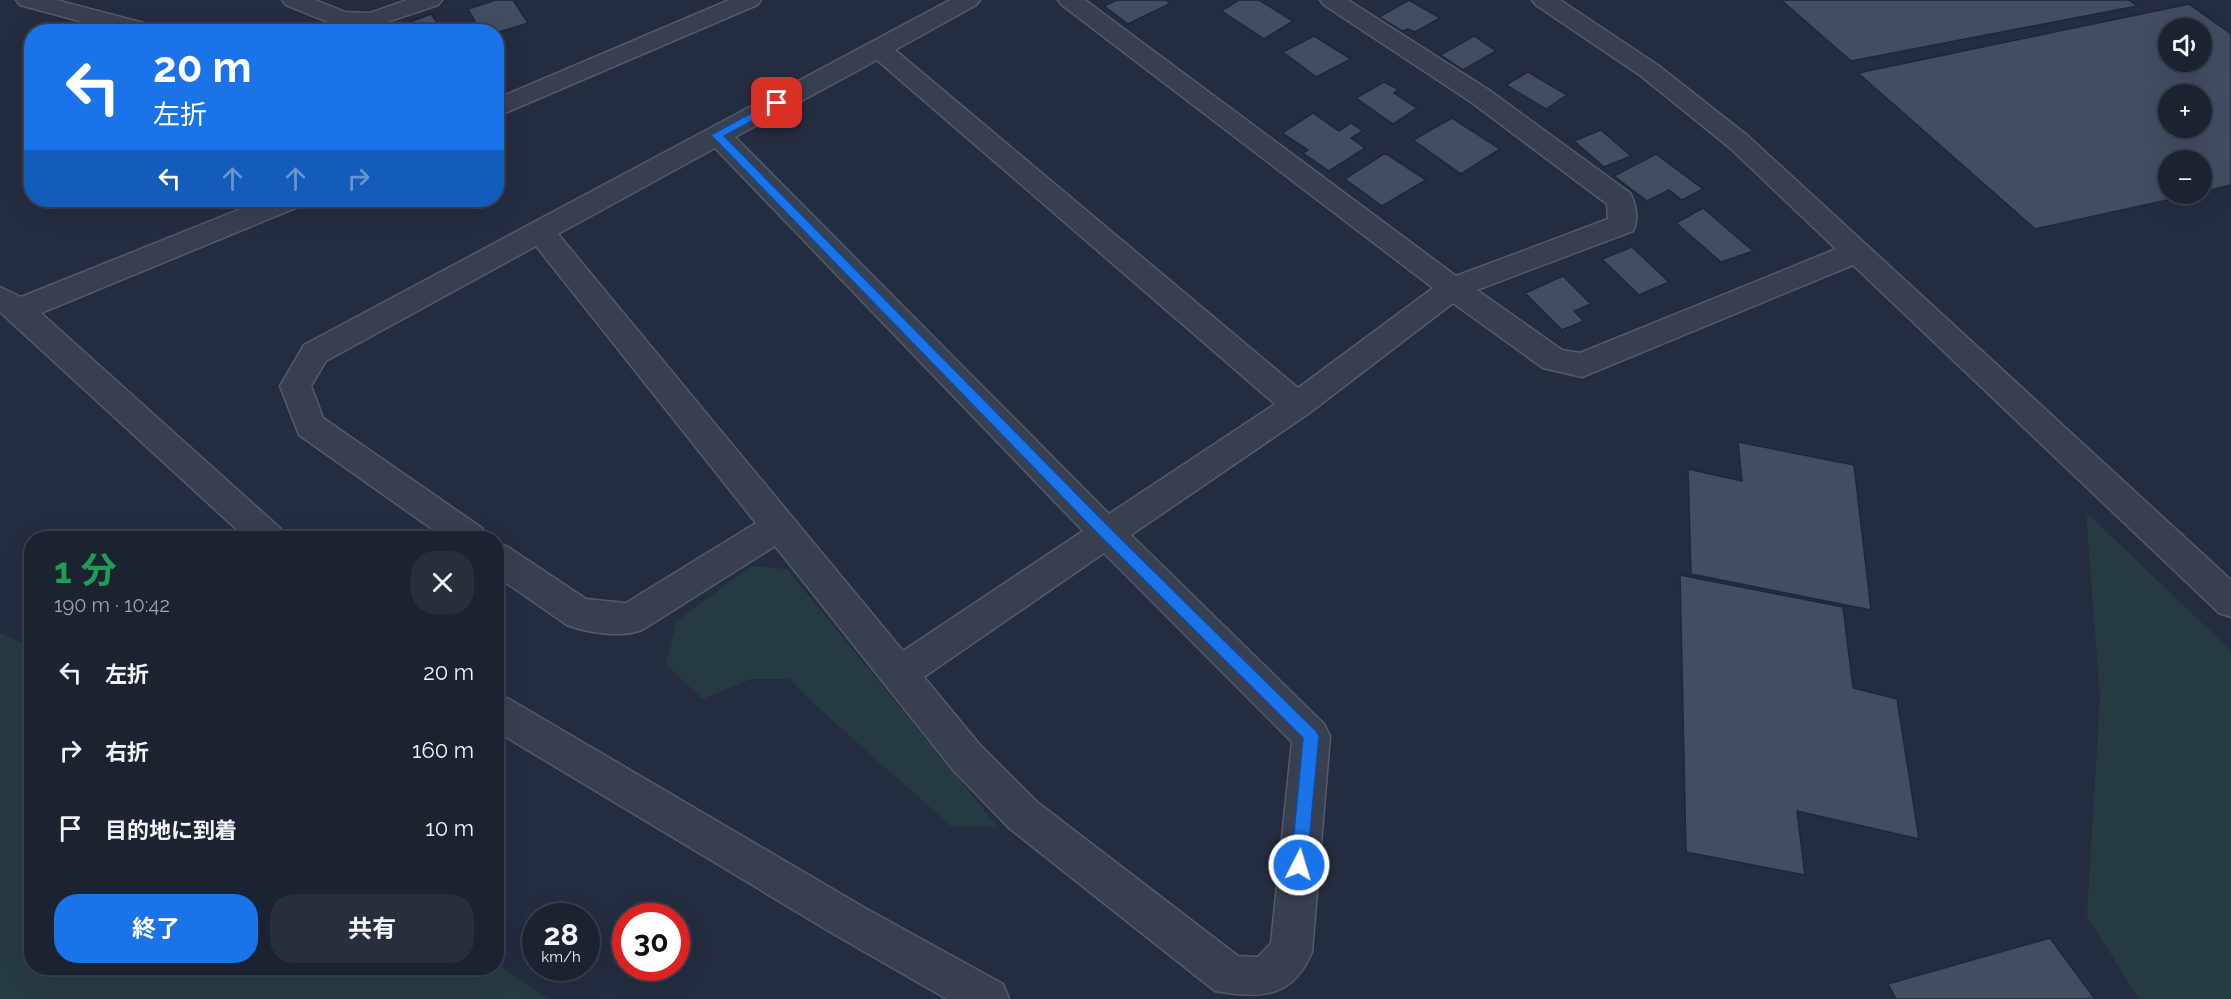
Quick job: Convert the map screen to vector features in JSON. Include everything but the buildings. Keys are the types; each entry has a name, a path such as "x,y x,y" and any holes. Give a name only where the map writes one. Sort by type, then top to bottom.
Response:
{"street":[{"path":"28,0 120,24"},
{"path":"294,0 341,19 372,20 430,0"},
{"path":"504,107 749,0"},
{"path":"460,531 310,426 295,386 315,353 541,233 968,0"},
{"path":"1070,0 1453,288 1554,360 1581,365 1857,252"},
{"path":"899,675 1297,405 1453,288 1623,224 1620,200 1480,96 1332,0"},
{"path":"1544,0 1650,71 1739,142 2231,602"},
{"path":"878,48 1297,405"},
{"path":"541,233 967,758 1023,815 1230,976 1266,979 1291,952 1311,736 1108,535 717,135"},
{"path":"260,531 10,304 269,207"},
{"path":"504,562 579,614 630,619 778,526"},
{"path":"504,716 851,922 988,999"}],"green space":[{"path":"2086,512 2231,651 2231,999 2139,999 2087,916 2100,698"},
{"path":"751,566 787,569 998,827 951,826 789,679 751,679 702,699 666,664 676,622"},
{"path":"0,633 24,645 24,975 504,975 504,968 547,999 0,999"}],"route":[{"path":"777,103 717,135 1108,535 1311,736 1299,865"}]}
